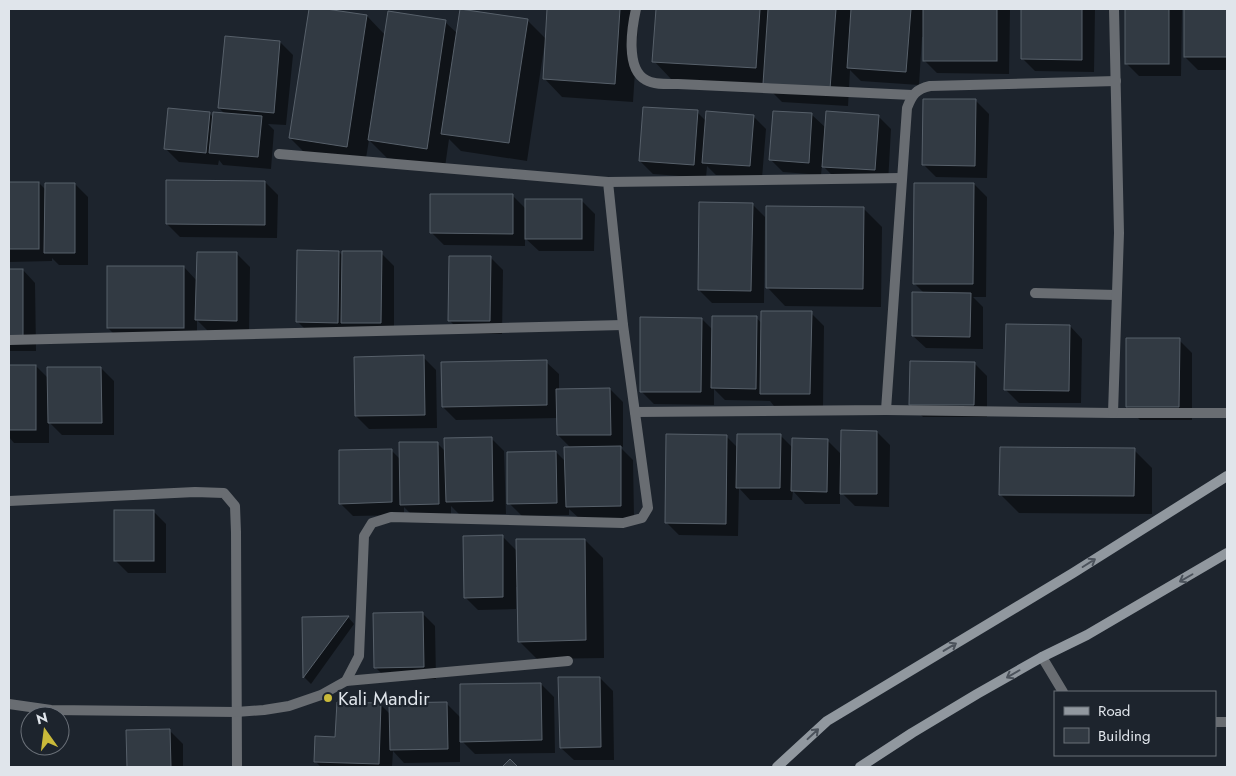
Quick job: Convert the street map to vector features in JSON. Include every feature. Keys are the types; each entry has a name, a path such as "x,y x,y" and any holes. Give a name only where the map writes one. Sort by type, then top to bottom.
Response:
{"main road":[{"path":"777,767 827,721 1074,573 1227,476"},
{"path":"860,767 912,733 1042,657 1087,635 1227,552"}],"street":[{"path":"636,9 632,31 632,57 637,72 646,81 912,95"},
{"path":"1114,9 1119,233 1114,414"},
{"path":"886,410 907,108 912,95 920,88 930,86 1116,81"},
{"path":"279,154 608,182 902,178"},
{"path":"346,680 359,656 364,536 372,523 391,517 623,523 642,518 648,508 622,326 608,182"},
{"path":"1035,293 1116,294"},
{"path":"9,340 622,326"},
{"path":"635,412 886,410 1227,414"},
{"path":"9,501 195,492 224,493 234,506 236,532 237,767"},
{"path":"1042,657 1062,691"},
{"path":"9,704 52,710 236,712 264,710 289,706 321,695 346,680 568,661"}],"building":[{"path":"309,9 326,9 367,15 347,147 289,138"},
{"path":"460,9 528,19 509,143 441,134"},
{"path":"547,9 620,9 615,84 543,79"},
{"path":"656,9 760,9 756,68 652,62"},
{"path":"768,9 836,9 830,89 763,84"},
{"path":"851,9 911,9 906,72 847,68"},
{"path":"923,9 997,9 997,61 923,61"},
{"path":"1021,9 1082,9 1082,60 1021,59"},
{"path":"1125,9 1169,9 1169,64 1125,64"},
{"path":"1184,9 1227,9 1227,57 1184,57"},
{"path":"388,11 446,20 427,149 368,140"},
{"path":"225,36 280,41 274,113 218,108"},
{"path":"923,99 976,99 975,166 922,165"},
{"path":"643,107 698,110 694,165 639,161"},
{"path":"168,108 210,112 206,153 164,149"},
{"path":"706,111 754,115 750,166 702,163"},
{"path":"773,111 812,113 809,163 769,160"},
{"path":"826,111 879,115 875,170 822,167"},
{"path":"213,112 262,116 258,157 209,153"},
{"path":"166,180 265,181 265,225 166,224"},
{"path":"9,182 39,182 39,249 9,249"},
{"path":"45,183 75,183 75,253 44,253"},
{"path":"914,183 974,183 973,284 913,284"},
{"path":"430,194 513,194 513,234 430,233"},
{"path":"525,199 582,199 582,239 525,239"},
{"path":"699,202 753,203 751,291 698,290"},
{"path":"766,206 864,207 863,289 766,288"},
{"path":"297,250 339,251 338,323 296,322"},
{"path":"342,251 382,251 381,323 341,323"},
{"path":"197,252 237,252 237,321 195,320"},
{"path":"449,256 491,256 490,321 448,321"},
{"path":"107,266 184,266 184,328 107,328"},
{"path":"9,269 23,269 23,339 9,339"},
{"path":"912,292 971,293 970,337 912,336"},
{"path":"761,311 812,311 810,394 760,394"},
{"path":"712,316 757,316 756,389 711,388"},
{"path":"640,317 702,318 701,392 640,392"},
{"path":"1006,324 1070,325 1069,391 1004,390"},
{"path":"1126,338 1180,338 1179,407 1126,407"},
{"path":"424,355 425,415 355,416 354,357"},
{"path":"547,360 547,405 442,407 441,362"},
{"path":"910,361 975,362 974,405 909,405"},
{"path":"9,365 36,365 36,430 9,430"},
{"path":"47,367 101,367 102,423 48,423"},
{"path":"610,388 611,435 557,435 556,389"},
{"path":"841,430 877,431 877,494 840,494"},
{"path":"666,434 727,435 726,524 665,523"},
{"path":"737,434 781,434 780,488 736,488"},
{"path":"492,437 493,501 446,502 444,438"},
{"path":"792,438 828,439 827,492 791,491"},
{"path":"399,442 438,442 439,504 400,505"},
{"path":"621,446 621,506 566,507 564,447"},
{"path":"1000,447 1135,448 1134,496 999,495"},
{"path":"392,449 392,502 339,504 339,450"},
{"path":"556,451 557,503 507,504 507,452"},
{"path":"114,510 154,510 154,561 114,561"},
{"path":"503,535 503,597 464,598 463,536"},
{"path":"516,539 585,539 586,640 518,642"},
{"path":"423,612 424,667 374,668 373,613"},
{"path":"349,616 303,678 302,617"},
{"path":"558,677 600,677 601,747 560,748"},
{"path":"541,683 542,740 460,742 460,684"},
{"path":"337,702 381,703 379,764 314,762 315,736 335,737"},
{"path":"447,702 448,749 390,750 389,703"},
{"path":"170,729 171,767 127,767 126,730"},
{"path":"510,759 518,767 502,767"}],"place":[{"name":"Kali Mandir","path":"328,698"}]}
